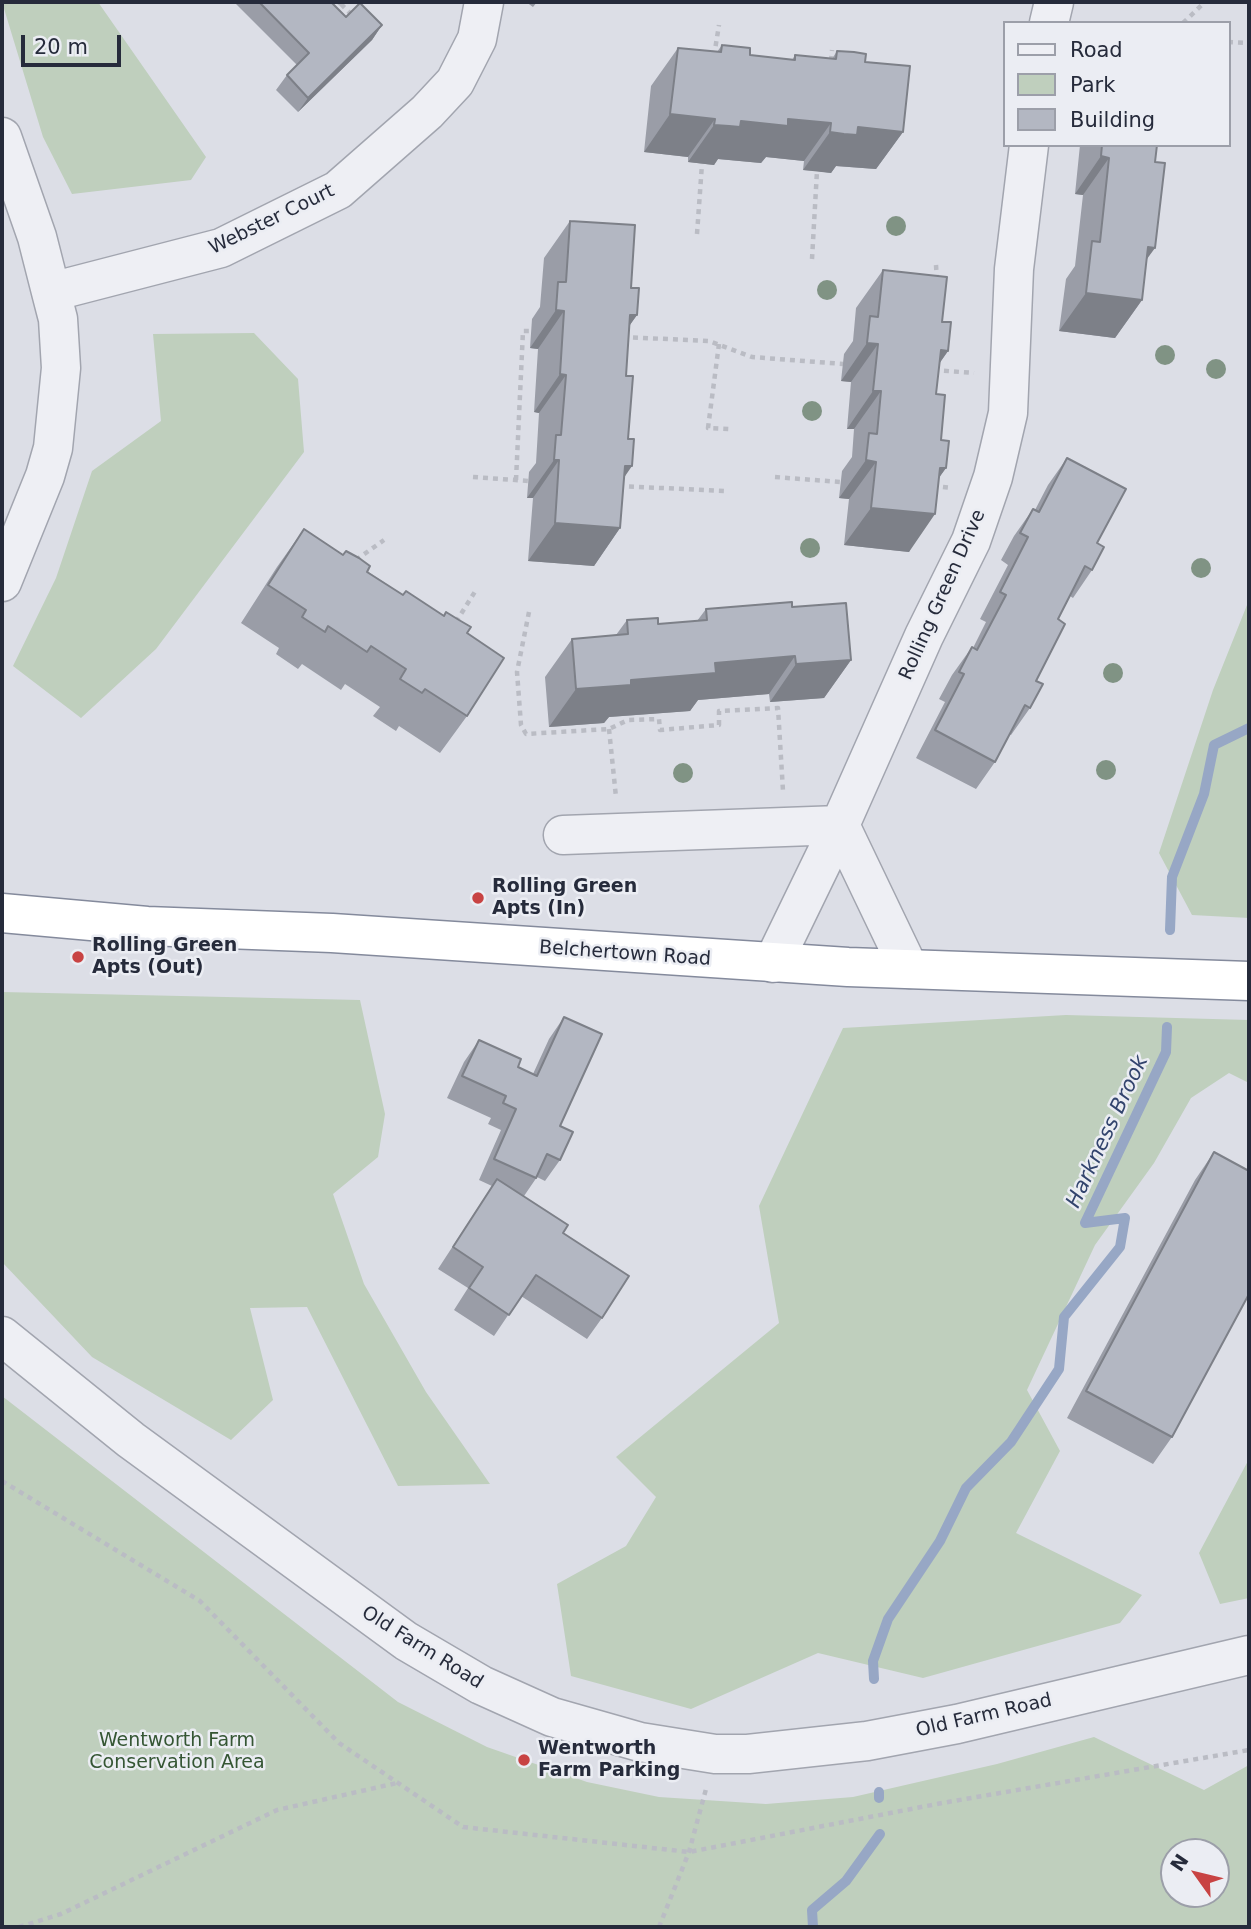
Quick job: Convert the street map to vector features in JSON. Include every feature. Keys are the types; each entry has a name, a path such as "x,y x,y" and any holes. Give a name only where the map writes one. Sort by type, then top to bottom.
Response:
{"highway":[{"name":"Belchertown Road","path":"2,914 147,926 332,933 773,963 1249,981"}],"street":[{"name":"Webster Court","path":"51,292 221,248 338,190 427,112 455,82 477,39 484,2"},
{"path":"1049,21 1054,2"},
{"path":"2,137 37,236 58,319 61,368 52,448 28,524 2,582"},
{"name":"Rolling Green Drive","path":"773,963 840,825 924,636 971,541 993,477 1008,413 1014,269 1029,147"},
{"path":"563,835 840,825 909,969"},
{"name":"Old Farm Road","path":"2,1336 141,1448 345,1599 441,1663 481,1685 552,1717 640,1742 715,1754 785,1752 867,1741 957,1724 1249,1655"}],"path":[{"path":"1185,21 1205,2"},
{"path":"341,3 359,22"},
{"path":"713,61 719,25"},
{"path":"1230,42 1249,43"},
{"path":"831,63 832,50"},
{"path":"697,234 702,164"},
{"path":"812,259 817,171"},
{"path":"936,265 938,293"},
{"path":"516,480 523,331 531,331"},
{"path":"612,337 709,341 752,357 843,364"},
{"path":"719,344 708,428 729,429"},
{"path":"932,362 931,370 1010,376"},
{"path":"473,477 529,481"},
{"path":"775,477 841,482"},
{"path":"607,486 725,491"},
{"path":"352,566 359,556 384,540"},
{"path":"455,624 476,590"},
{"path":"529,612 517,673 522,731 534,736 609,729 628,720 649,719 659,719 660,730 719,725 719,711 778,708 786,827"},
{"path":"609,729 617,801"},
{"path":"659,1927 690,1852 715,1754"},
{"path":"19,1927 61,1914 277,1810 398,1783"}],"green space":[{"path":"2,2 98,2 206,157 191,180 72,194 43,137"},
{"path":"254,333 298,379 304,452 156,649 81,718 13,666 56,578 92,471 161,421 153,334"},
{"path":"1249,600 1249,918 1192,915 1159,853 1213,690"},
{"path":"2,992 360,1000 385,1114 378,1157 333,1194 364,1284 426,1392 490,1484 398,1486 307,1307 250,1308 273,1400 231,1440 92,1357 2,1262"},
{"path":"1066,1015 1249,1020 1249,1083 1229,1073 1191,1098 1154,1163 1095,1245 1027,1390 1060,1451 1016,1533 1142,1595 1120,1623 923,1678 818,1653 691,1709 571,1676 557,1584 626,1546 656,1497 616,1457 779,1323 759,1206 843,1028"},
{"name":"Wentworth Farm Conservation Area","path":"2,1396 398,1702 487,1747 587,1782 659,1797 766,1804 853,1797 997,1764 1094,1737 1204,1790 1249,1765 1249,1927 2,1927"},
{"path":"1249,1459 1249,1598 1220,1604 1199,1553"}],"building":[{"path":"259,2 331,2 346,17 360,3 382,25 308,98 287,75 309,53"},
{"path":"722,45 750,48 750,55 795,60 795,55 836,59 837,51 854,52 866,54 865,62 910,66 903,132 858,127 857,135 844,134 830,132 831,123 788,119 788,126 741,121 740,127 714,125 715,119 670,114 678,48 721,52"},
{"path":"1102,147 1157,147 1155,162 1165,163 1155,248 1148,247 1142,300 1086,293 1092,241 1100,242 1109,158 1101,156"},
{"path":"570,221 635,225 631,288 639,288 637,315 630,315 626,376 633,376 628,439 634,439 632,466 625,466 620,528 555,523 559,460 554,460 556,435 561,435 566,375 560,374 564,311 556,310 558,282 566,282"},
{"path":"883,270 947,277 942,322 951,322 948,351 941,350 936,394 945,395 941,440 949,441 946,468 940,468 935,514 871,508 876,462 866,460 869,433 877,434 881,391 873,391 878,344 867,343 870,316 878,317"},
{"path":"1067,458 1126,489 1097,543 1104,547 1092,570 1085,566 1058,619 1065,624 1036,681 1043,684 1030,708 1025,705 995,762 935,730 964,674 959,672 972,647 977,650 1006,595 1000,592 1028,537 1020,533 1033,509 1039,512"},
{"path":"304,529 343,555 346,551 359,558 370,566 367,572 403,595 406,591 444,616 446,612 471,627 467,633 504,658 467,716 425,689 422,693 400,679 406,669 371,646 367,652 328,626 325,632 302,617 306,610 268,585"},
{"path":"792,602 792,607 846,603 851,660 796,664 795,656 715,663 716,673 631,680 631,685 576,689 572,639 628,634 627,620 658,618 658,624 707,620 706,609"},
{"path":"564,1017 602,1034 560,1126 573,1132 560,1160 547,1154 536,1178 494,1159 516,1109 503,1103 506,1096 462,1076 479,1040 521,1059 518,1067 537,1076"},
{"path":"1214,1152 1249,1171 1249,1294 1172,1437 1086,1391"},
{"path":"497,1179 568,1225 563,1233 629,1276 602,1318 536,1275 509,1315 469,1288 483,1267 453,1247"}],"waterway":[{"name":"Harkness Brook","path":"1170,930 1172,877 1204,794 1214,745 1249,728"},
{"name":"Harkness Brook","path":"874,1679 873,1661 888,1619 940,1541 966,1488 1011,1442 1059,1369 1064,1317 1120,1247 1125,1218 1085,1223 1166,1052 1167,1027"},
{"path":"879,1792 879,1798"},
{"name":"Harkness Brook","path":"813,1927 812,1910 846,1881 880,1834"}],"place":[{"name":"Rolling Green Apts (In)","path":"478,898"},
{"name":"Rolling Green Apts (Out)","path":"78,957"},
{"name":"Wentworth Farm Parking","path":"524,1760"}]}
